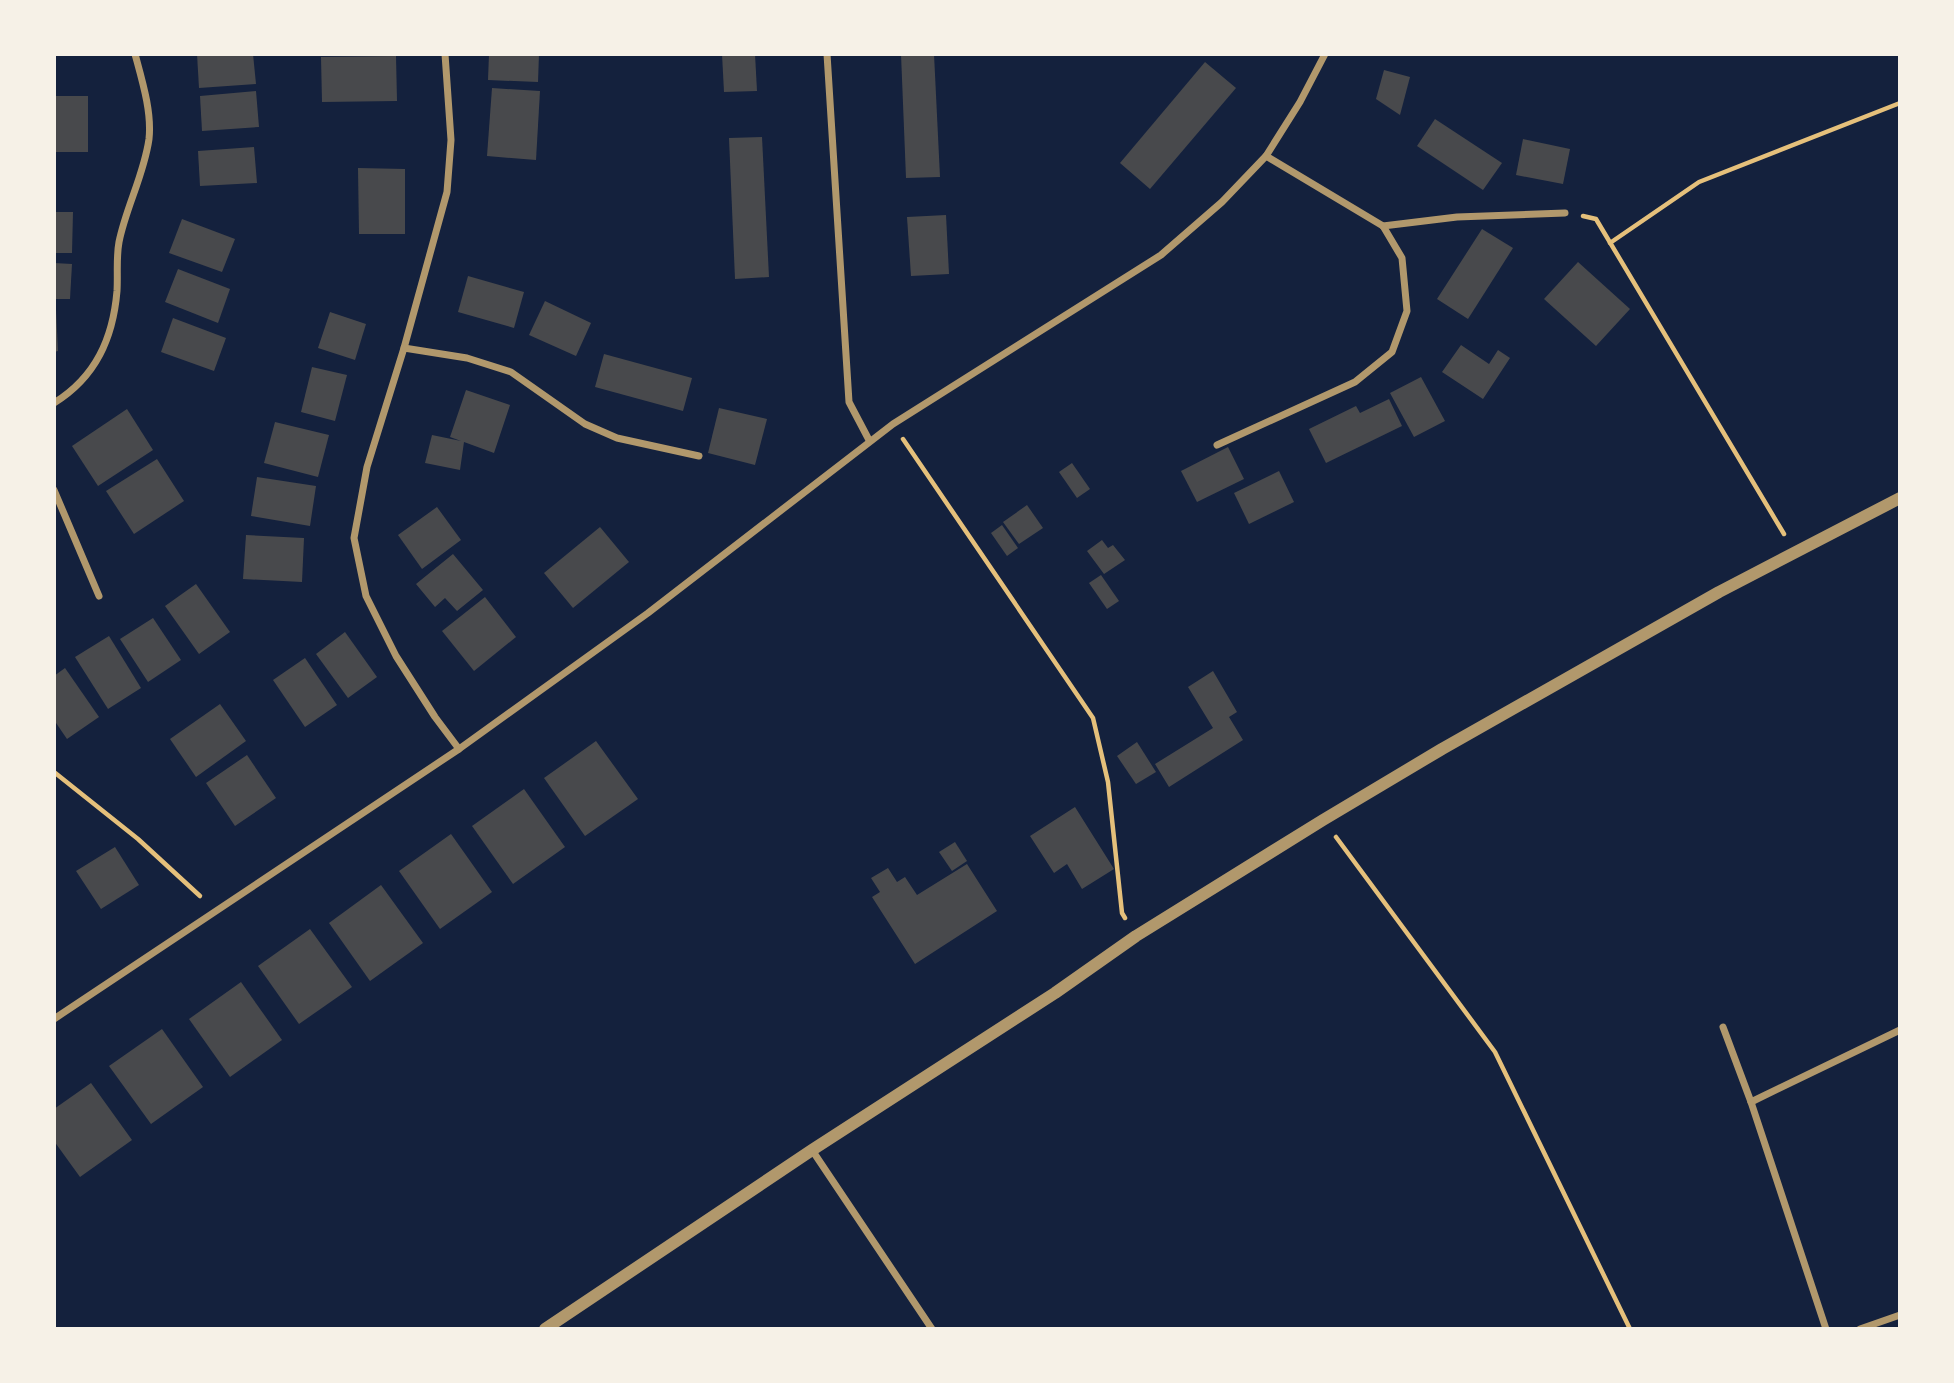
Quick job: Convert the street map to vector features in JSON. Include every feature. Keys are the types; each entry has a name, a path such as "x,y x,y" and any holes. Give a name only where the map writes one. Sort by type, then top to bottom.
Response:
{"street":[{"path":"54,403 93,367 113,325 118,245 127,206 141,175 149,137 145,93 135,54"},
{"path":"445,54 451,139 447,192 404,348 367,467 354,538 366,596 396,656 435,717 460,749"},
{"path":"827,54 849,402 869,440"},
{"path":"54,1019 460,749 648,612 869,440 975,370 1161,255 1222,202 1266,156 1300,102 1325,54"},
{"path":"1217,446 1354,382 1392,352 1407,311 1402,258 1383,226 1266,156"},
{"path":"1383,226 1457,217 1565,213"},
{"path":"404,348 467,358 511,372 585,424 617,438 699,456"},
{"path":"54,490 99,596"},
{"path":"545,1329 812,1150 1055,993 1136,936 1323,820 1442,749 1707,599 1900,498"},
{"path":"1723,1027 1751,1102 1826,1329"},
{"path":"1751,1102 1900,1030"},
{"path":"812,1150 932,1329"},
{"path":"1860,1329 1900,1315"}],"path":[{"path":"1610,243 1699,182 1900,103"},
{"path":"1565,213 1596,219 1795,553"},
{"path":"893,424 1093,718 1108,782 1122,913 1136,936"},
{"path":"54,772 138,839 216,911"},
{"path":"1323,820 1495,1052 1630,1329"}],"building":[{"path":"197,54 253,54 256,84 199,88"},
{"path":"489,54 539,54 538,82 488,80"},
{"path":"722,54 755,54 757,91 724,92"},
{"path":"901,54 934,54 940,177 906,178"},
{"path":"396,56 397,101 322,102 321,57"},
{"path":"1205,62 1236,88 1150,189 1120,163"},
{"path":"1384,70 1410,77 1400,115 1376,99"},
{"path":"492,88 540,91 536,160 487,156"},
{"path":"256,91 259,127 202,131 200,96"},
{"path":"54,96 88,96 88,152 54,152"},
{"path":"1435,119 1502,163 1483,190 1417,146"},
{"path":"762,137 769,277 735,279 729,138"},
{"path":"1523,139 1570,149 1563,184 1516,175"},
{"path":"254,147 257,183 200,186 198,151"},
{"path":"358,168 405,169 405,234 359,234"},
{"path":"54,212 73,212 72,253 54,253"},
{"path":"946,215 949,274 911,276 907,217"},
{"path":"182,219 235,239 222,272 169,253"},
{"path":"1482,229 1513,248 1468,319 1437,299"},
{"path":"1578,262 1630,309 1596,346 1544,299"},
{"path":"54,263 72,264 70,299 54,299"},
{"path":"178,269 230,289 218,323 165,302"},
{"path":"468,276 524,292 514,328 458,312"},
{"path":"545,301 591,323 576,356 529,335"},
{"path":"54,310 58,351 54,352"},
{"path":"330,312 366,324 355,360 318,348"},
{"path":"173,318 226,338 214,371 161,352"},
{"path":"1461,345 1489,364 1498,350 1510,358 1483,399 1442,372"},
{"path":"604,354 692,378 683,411 595,387"},
{"path":"312,367 347,375 335,421 301,412"},
{"path":"1421,377 1445,421 1414,437 1390,393"},
{"path":"466,390 510,405 494,453 464,442 460,470 425,463 432,435 461,441 450,437"},
{"path":"1389,399 1402,426 1326,463 1309,429 1356,406 1360,413"},
{"path":"719,408 767,419 755,465 708,453"},
{"path":"127,409 153,450 98,486 72,446"},
{"path":"275,422 329,435 318,477 264,463"},
{"path":"1228,447 1244,479 1197,502 1181,471"},
{"path":"157,459 184,501 134,534 106,491"},
{"path":"1072,463 1090,489 1077,498 1059,472"},
{"path":"1279,471 1294,502 1249,524 1234,493"},
{"path":"257,477 316,486 310,526 251,516"},
{"path":"1027,505 1043,528 1019,544 1003,522"},
{"path":"437,507 461,540 422,569 398,535"},
{"path":"1002,525 1018,548 1007,556 991,533"},
{"path":"600,527 629,562 573,608 544,573"},
{"path":"246,535 304,538 302,582 243,579"},
{"path":"1102,540 1108,548 1113,545 1125,560 1104,574 1087,551"},
{"path":"453,554 483,590 457,611 445,598 435,607 416,584"},
{"path":"1101,575 1119,601 1107,609 1089,583"},
{"path":"196,584 230,632 199,654 165,606"},
{"path":"485,597 516,637 474,671 442,631"},
{"path":"153,618 181,660 148,682 120,639"},
{"path":"345,632 377,677 348,698 316,654"},
{"path":"109,636 141,688 108,709 75,657"},
{"path":"305,658 337,705 305,727 273,680"},
{"path":"65,668 99,717 67,739 54,720 54,676"},
{"path":"1213,671 1237,712 1229,717 1243,740 1169,787 1155,764 1213,728 1188,687"},
{"path":"220,704 246,741 196,777 170,739"},
{"path":"596,741 638,799 585,836 544,778"},
{"path":"1137,742 1156,772 1136,784 1117,756"},
{"path":"247,755 276,798 235,826 206,783"},
{"path":"524,789 565,847 513,884 472,826"},
{"path":"1075,807 1114,869 1082,889 1067,864 1054,873 1030,836"},
{"path":"451,834 492,892 440,929 399,871"},
{"path":"955,842 967,861 952,871 939,852"},
{"path":"115,847 139,885 101,909 76,871"},
{"path":"967,864 997,911 915,964 872,897 880,892 871,878 888,868 897,882 905,877 917,895"},
{"path":"381,885 423,943 370,981 329,923"},
{"path":"310,929 352,987 299,1024 258,966"},
{"path":"241,982 282,1040 230,1077 189,1019"},
{"path":"162,1029 203,1087 151,1124 109,1066"},
{"path":"91,1083 132,1140 80,1177 54,1141 54,1109"}]}
